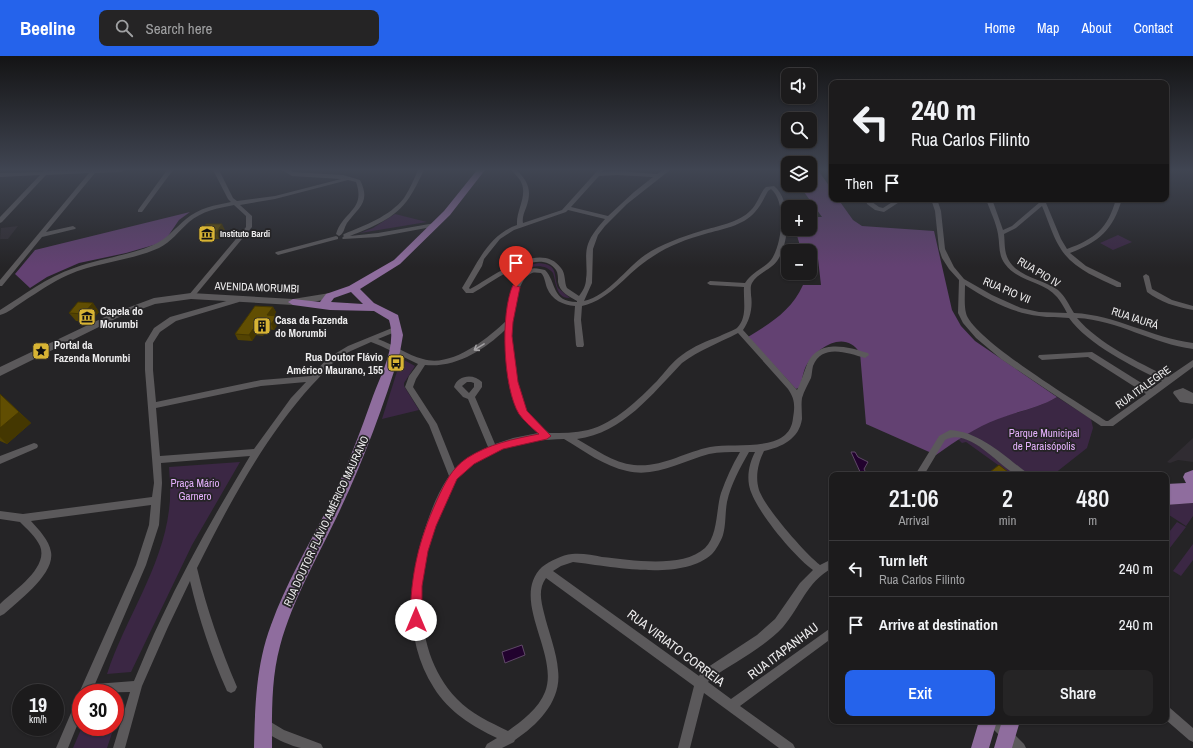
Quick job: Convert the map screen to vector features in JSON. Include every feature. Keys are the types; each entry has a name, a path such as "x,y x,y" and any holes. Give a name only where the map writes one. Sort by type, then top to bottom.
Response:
{"main road":[{"name":"AVENIDA MORUMBI","path":"0,372 128,309 154,301 191,296 237,300 293,302 330,296 353,288 397,262 424,237 456,202"},
{"path":"353,288 361,304"},
{"path":"330,296 324,303 330,307"},
{"path":"293,302 330,307 361,304 382,310 394,318 397,328"},
{"name":"RUA DOUTOR FLÁVIO AMÉRICO MAURANO","path":"263,748 264,688 272,646 280,624 342,491 370,424 396,350 397,328"},
{"path":"1193,475 1190,477 1193,484"},
{"path":"1169,490 1193,488"},
{"path":"1169,499 1193,497"},
{"path":"980,748 987,724"}],"street":[{"path":"0,220 17,202"},
{"path":"0,284 68,202"},
{"path":"140,211 146,202"},
{"path":"0,313 53,279 84,266 143,252 165,241 195,214 214,207 245,202"},
{"path":"337,236 342,226 360,202"},
{"path":"346,236 369,226 392,213 403,202"},
{"path":"520,226 519,222 525,202"},
{"path":"574,202 569,208 548,218 520,226 506,233 494,242 469,279 466,290 469,292 475,290 521,263 540,259 551,262 559,269 563,287 580,302"},
{"path":"580,345 578,318 580,302 588,283 589,259 592,242 610,218 628,202"},
{"path":"547,436 526,417 520,407 510,365 509,322 518,282 525,274 531,270 540,270 545,273 553,293 560,300 580,302 603,295 649,256 678,242 724,227 748,215 760,202"},
{"path":"510,738 475,720 452,701 433,675 427,663 418,634 416,608 418,573 430,526 454,476 470,461 493,449 518,441 547,436 567,437 591,432 618,419 646,396 678,362 739,330 743,325 748,311 748,284 755,276 770,266 779,253 784,225 781,202"},
{"path":"869,202 871,206 884,210 895,202"},
{"path":"935,202 942,252 945,259 962,280"},
{"name":"RUA PIO IV","path":"990,202 1001,233 1002,251 1007,263 1022,275 1046,286 1058,294 1063,300 1069,315"},
{"path":"1001,233 1014,227 1041,202"},
{"path":"1045,202 1058,240 1066,252 1085,268 1120,285"},
{"path":"1066,252 1084,246 1101,235 1115,212 1118,202"},
{"path":"191,296 249,227 249,216 236,204"},
{"path":"569,208 610,218"},
{"path":"278,253 337,236 435,225"},
{"path":"41,235 73,228"},
{"path":"409,229 424,237"},
{"path":"1146,276 1149,290 1158,297 1193,308"},
{"name":"RUA PIO VII","path":"962,280 991,297 1016,308 1038,314 1069,315"},
{"name":"RUA ITALEGRE","path":"962,280 960,299 962,313 966,322 979,336 1004,357 1104,424 1110,424 1193,363"},
{"path":"710,282 748,284"},
{"path":"89,684 150,543 157,500 157,460 148,351 149,343 154,334 167,323 180,316 237,300"},
{"path":"1069,315 1100,341 1168,381"},
{"name":"RUA IAURÁ","path":"1069,315 1103,319 1173,342 1193,346"},
{"path":"371,340 384,343 423,363 444,361 468,354 483,346 509,322"},
{"path":"119,748 137,686 164,623 216,521 257,452 294,400 337,355 397,328"},
{"path":"739,330 791,387 798,398"},
{"path":"567,437 614,463 635,469 656,468 716,450 746,449 778,443 791,434 798,420 798,398 808,375 809,367 814,358 821,352 836,348 865,355"},
{"path":"1042,357 1089,354 1151,393"},
{"path":"423,363 412,378 409,387 433,424 454,476"},
{"path":"153,406 261,383 313,379"},
{"path":"1193,396 1183,391 1176,393 1183,400 1193,401"},
{"path":"471,397 493,449"},
{"path":"921,472 944,436 950,433 960,433 973,438 1019,472"},
{"path":"0,460 34,446"},
{"path":"762,447 754,466 753,479 755,492 763,505 802,555 820,570"},
{"path":"491,748 510,738 539,711 547,701 555,680 535,599 535,589 538,580 545,571 564,560 573,558 670,566 690,562 702,557 715,543 730,480 746,449"},
{"path":"157,460 257,452"},
{"path":"0,515 23,518 47,516 157,500"},
{"path":"0,611 38,575 46,560 47,553 44,544 23,518"},
{"path":"684,748 700,685 706,675 761,639 779,623 804,586 820,570 829,565"},
{"path":"192,567 210,635 219,662 231,687"},
{"name":"RUA VIRIATO CORREIA","path":"545,571 607,614 700,685 789,748"},
{"name":"RUA ITAPANHAU","path":"731,706 829,634"},
{"path":"124,687 137,686"},
{"path":"1169,715 1193,736"},
{"path":"62,748 72,724"},
{"path":"263,724 282,734 317,748"},
{"path":"997,724 1020,748"}],"shaded area":[{"path":"817,202 840,202 853,220 862,226 934,231 952,310 961,326 975,341 1057,397 1043,404 990,422 974,430 936,455 866,424 860,353 854,346 847,342 832,343 817,353 806,366 800,387 796,389 748,337 773,321 787,309 803,285 821,285 817,244 800,244 797,236 817,236 817,217 822,217 817,210"},
{"path":"190,212 179,220 164,242 126,253 79,263 47,277 30,288 15,274 35,250"},
{"path":"18,226 8,239 0,239 1,228"},
{"path":"1193,438 1193,462 1178,460 1170,463 1167,462"},
{"path":"851,452 855,452 858,457 868,462 864,469 866,472 860,472"},
{"path":"522,645 525,655 505,663 502,652"}],"green space":[{"path":"395,214 427,222 360,233 373,228"},
{"path":"1118,235 1132,242 1113,250 1100,243"},
{"path":"539,263 545,264 552,268 558,288 570,298 565,298 559,293 553,273 543,267 538,266 527,269 514,280 504,276 524,266"},
{"path":"404,360 415,366 404,383 404,386 419,410 382,419 400,362"},
{"name":"Parque Municipal de Paraisópolis","path":"1057,397 1091,419 1093,428 1087,448 1057,472 1021,472 966,435 976,428 999,418 1046,403"},
{"path":"960,437 972,441 1014,472 1008,472 966,442 962,443 957,438"},
{"name":"Praça Mário Garnero","path":"240,462 192,545 131,672 107,674 123,633 151,573 159,552 169,510 169,467"},
{"path":"1193,503 1193,516 1186,526 1169,515 1169,505"},
{"path":"1177,522 1186,527 1169,549 1169,532"},
{"path":"1193,544 1193,560 1181,576 1173,571"},
{"path":"78,736 111,736 107,748 73,748"}],"building":[{"path":"206,224 222,224 216,233 200,233"},
{"path":"78,302 93,303 83,314 69,313"},
{"path":"255,306 273,307 267,315 277,316 271,324 264,323 260,330 253,329 249,335 235,334"},
{"path":"0,394 19,412 0,428"},
{"path":"999,465 1008,472 990,472"}],"place":[{"name":"Instituto Bardi","path":"207,234"},
{"name":"Capela do Morumbi","path":"87,317"},
{"name":"Casa da Fazenda do Morumbi","path":"262,326"},
{"name":"Portal da Fazenda Morumbi","path":"41,351"},
{"name":"Rua Doutor Flávio Américo Maurano, 155","path":"396,363"}],"route":[{"path":"416,620 416,586 423,551 430,526 447,487 454,476 470,461 484,453 518,441 547,436 526,417 520,407 513,382 508,351 508,336 509,322 516,287"}]}
